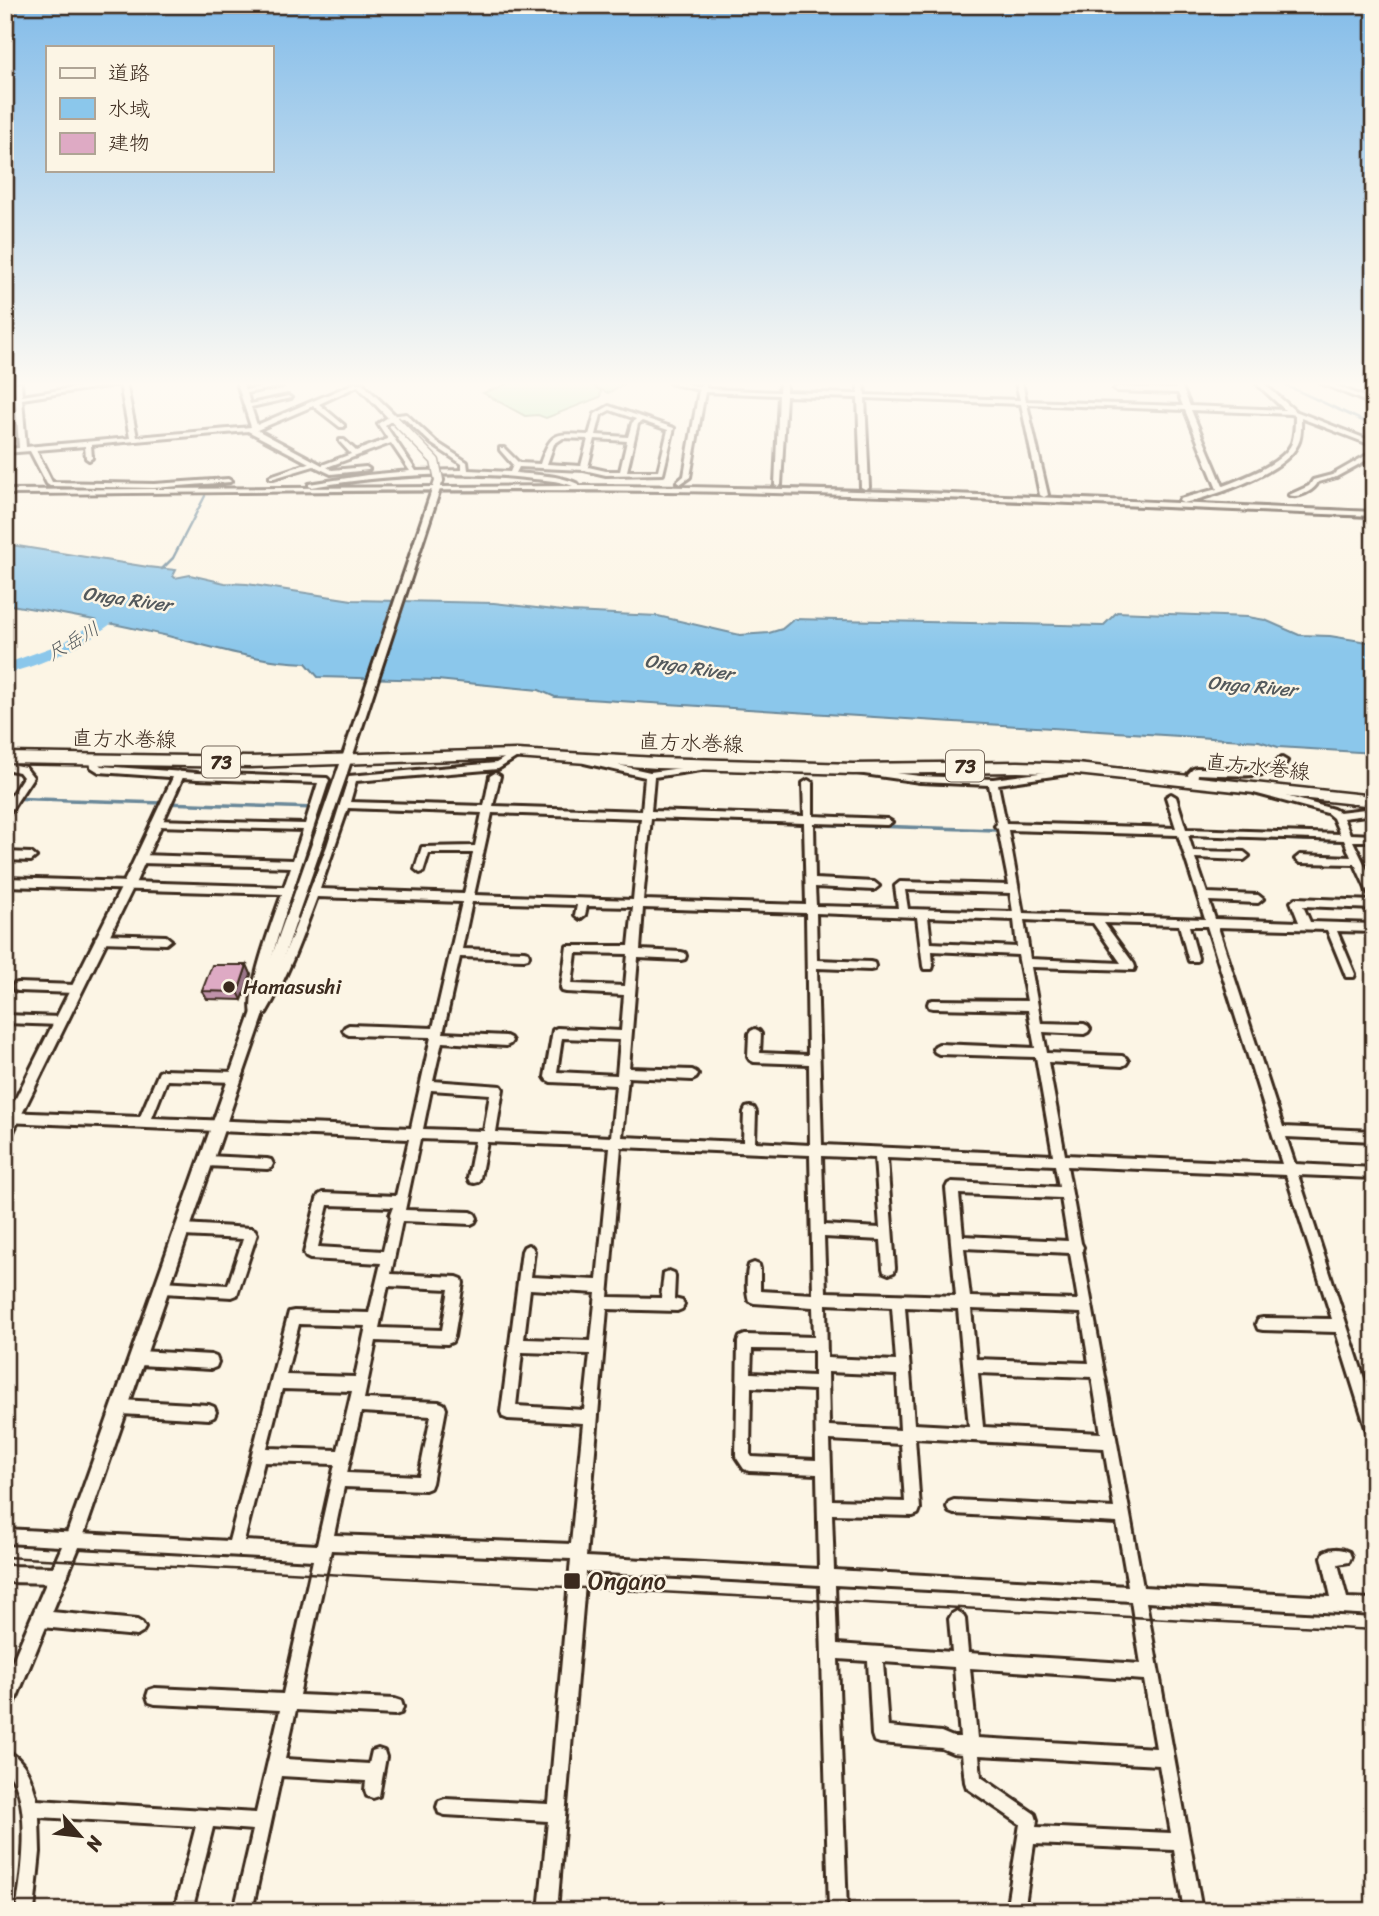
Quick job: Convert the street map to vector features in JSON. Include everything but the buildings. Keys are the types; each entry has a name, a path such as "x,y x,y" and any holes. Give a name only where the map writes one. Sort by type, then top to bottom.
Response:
{"main road":[{"name":"直方水巻線","path":"5,758 249,762 348,754 516,754 711,765 853,769 958,766 1077,769 1374,801"}],"street":[{"path":"44,472 50,484 154,486 229,481"},
{"path":"272,477 290,472"},
{"path":"299,491 309,485 385,472"},
{"path":"5,1702 74,1540 139,1358 342,773 438,487 436,472"},
{"path":"493,472 570,482 578,489"},
{"path":"613,472 661,472"},
{"path":"680,482 687,477 688,472"},
{"path":"778,485 779,472"},
{"path":"865,472 865,487"},
{"path":"1039,472 1044,495"},
{"path":"1214,472 1220,488"},
{"path":"1183,501 1197,498 1257,472"},
{"path":"1293,495 1312,487 1315,481 1340,472"},
{"path":"618,488 680,482 865,487 1183,501 1256,509"},
{"path":"154,486 190,491"},
{"path":"5,491 618,488 1374,514"},
{"path":"255,1022 285,967 315,889 352,778 498,766 516,754"},
{"path":"572,758 650,775 711,765"},
{"path":"95,759 94,765 99,769 324,780 257,993 255,1022"},
{"path":"1194,781 1196,771 1261,772 1277,769 1282,761"},
{"path":"5,766 22,769 28,777 13,796 5,813"},
{"path":"853,769 869,774 907,778 993,782 1077,769"},
{"path":"5,1133 9,1117 130,883 179,775"},
{"path":"548,1911 650,775"},
{"path":"243,1911 495,776"},
{"path":"993,782 1015,889 1023,951 1194,1911"},
{"path":"808,783 813,906 821,1383 838,1911"},
{"path":"1246,788 1337,816 1374,811"},
{"path":"1171,797 1374,1431"},
{"path":"344,807 810,822 887,822"},
{"path":"1337,816 1374,895"},
{"path":"156,823 309,827"},
{"path":"1001,829 1374,838"},
{"path":"420,869 425,849 478,850"},
{"path":"1190,854 1244,856"},
{"path":"5,856 31,857"},
{"path":"141,859 297,864"},
{"path":"1300,859 1358,861"},
{"path":"5,882 289,888"},
{"path":"812,884 874,886"},
{"path":"902,910 900,886 1015,889"},
{"path":"315,889 583,901 640,900 922,913 1019,914 1374,928"},
{"path":"1204,897 1258,899"},
{"path":"580,915 583,901"},
{"path":"1305,924 1296,902 1374,905"},
{"path":"922,913 928,966"},
{"path":"1026,963 1130,967 1096,919"},
{"path":"1183,922 1193,958"},
{"path":"1330,926 1350,974"},
{"path":"100,938 166,940"},
{"path":"926,947 1023,951"},
{"path":"631,991 566,988 571,949 681,956"},
{"path":"455,953 524,954"},
{"path":"813,964 870,966"},
{"path":"18,987 75,989"},
{"path":"933,1004 1034,1006"},
{"path":"5,1019 60,1021"},
{"path":"1037,1027 1084,1029"},
{"path":"349,1030 506,1041"},
{"path":"626,1036 557,1033 551,1077 692,1074"},
{"path":"755,1034 754,1057 815,1060"},
{"path":"939,1049 1122,1061"},
{"path":"144,1122 163,1075 236,1077"},
{"path":"425,1085 497,1089 474,1178"},
{"path":"749,1147 750,1112"},
{"path":"9,1117 1374,1173"},
{"path":"1279,1132 1374,1136"},
{"path":"881,1152 889,1268"},
{"path":"207,1161 267,1164"},
{"path":"976,1434 952,1188 1067,1193"},
{"path":"387,1257 310,1253 324,1199 471,1218"},
{"path":"163,1287 232,1291 251,1234 183,1230"},
{"path":"819,1231 887,1234"},
{"path":"958,1242 1077,1247"},
{"path":"528,1251 508,1412 591,1417"},
{"path":"754,1269 754,1297 1087,1307"},
{"path":"602,1303 672,1305 669,1277"},
{"path":"235,1547 294,1317 447,1337 457,1283 382,1280"},
{"path":"524,1283 603,1287"},
{"path":"825,1507 913,1509 898,1300"},
{"path":"1263,1324 1340,1326"},
{"path":"821,1344 745,1342 743,1457 749,1464 824,1467"},
{"path":"516,1345 598,1348"},
{"path":"139,1358 211,1362"},
{"path":"821,1365 903,1368"},
{"path":"970,1366 1098,1370"},
{"path":"744,1380 821,1383"},
{"path":"278,1382 359,1384"},
{"path":"338,1480 425,1483 439,1409 355,1405"},
{"path":"121,1407 209,1412"},
{"path":"823,1433 976,1434 1111,1441"},
{"path":"259,1455 343,1457"},
{"path":"954,1507 1124,1516"},
{"path":"5,1536 235,1547 323,1547 579,1558 828,1576 1374,1607"},
{"path":"1341,1605 1329,1557 1344,1557"},
{"path":"5,1574 60,1575"},
{"path":"41,1619 137,1628"},
{"path":"957,1619 973,1782 1029,1820 1015,1911"},
{"path":"830,1651 1151,1673"},
{"path":"875,1654 880,1735 941,1740 953,1745 1166,1757"},
{"path":"155,1696 395,1707"},
{"path":"5,1758 10,1761 23,1782 32,1808 29,1890 25,1911"},
{"path":"275,1767 375,1774"},
{"path":"445,1807 556,1813"},
{"path":"32,1808 262,1822"},
{"path":"183,1911 207,1818"},
{"path":"1027,1835 1181,1842"}],"water":[{"name":"Onga River","path":"5,544 176,570 173,576 175,578 190,575 225,583 352,600 494,603 571,612 658,616 740,635 769,633 782,629 794,619 1103,626 1117,612 1248,617 1265,620 1299,635 1330,636 1374,643 1374,753 1278,747 1259,741 555,697 539,690 437,680 318,677 306,663 253,657 127,627 5,604"}],"waterway":[{"path":"162,569 173,558 205,496"},
{"name":"尺岳川","path":"5,669 68,646 96,629 123,607"},
{"path":"5,798 1340,841"},
{"path":"1357,841 1374,842"},
{"path":"291,888 710,902"},
{"path":"812,906 857,907"},
{"path":"906,909 955,910"},
{"path":"1018,913 1140,917"}],"tram line":[{"path":"5,1557 1374,1630"}],"place":[{"name":"Hamasushi","path":"229,987"},
{"name":"Ongano","path":"572,1581"}]}
